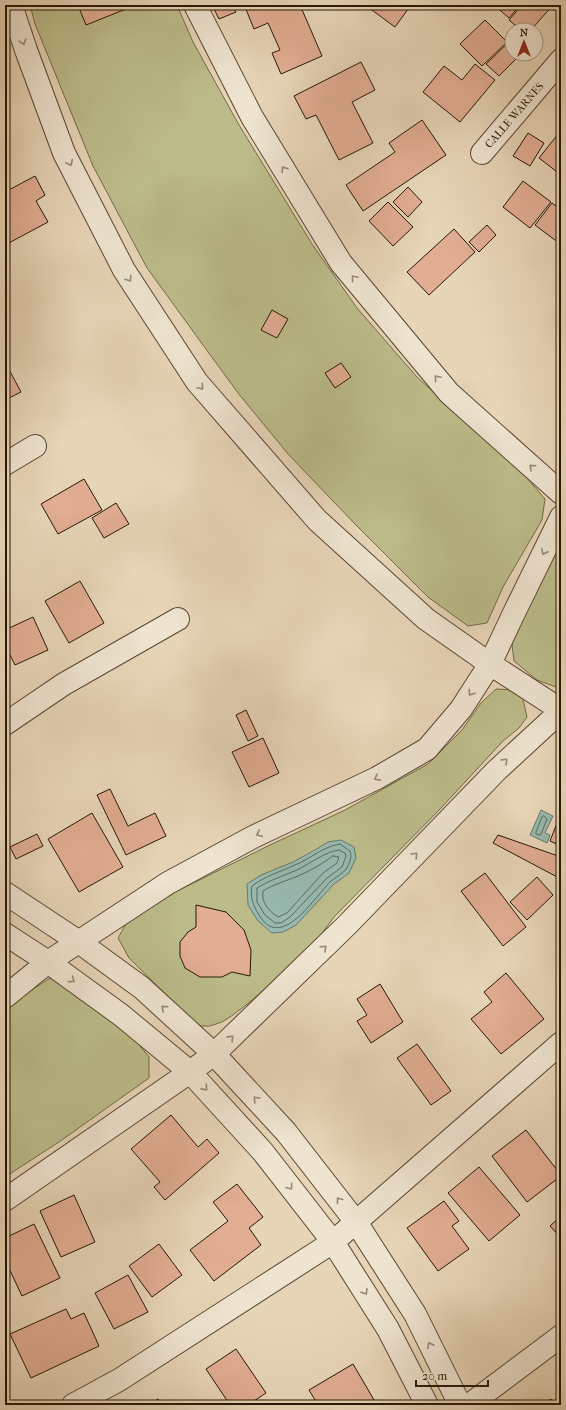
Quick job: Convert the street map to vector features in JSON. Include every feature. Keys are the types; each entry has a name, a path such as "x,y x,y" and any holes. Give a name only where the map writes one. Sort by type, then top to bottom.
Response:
{"street":[{"path":"5,1200 214,1054 347,925 497,770 561,711 426,619 317,520 197,382 124,270 64,153 11,5"},
{"path":"195,5 252,117 341,263 449,393 561,493"},
{"name":"CALLE WARNES","path":"482,153 561,60"},
{"path":"5,464 36,446"},
{"path":"5,997 48,962 175,880 253,837 377,778 427,749 461,709 490,664 561,517"},
{"path":"5,724 64,684 178,619"},
{"path":"5,892 79,942 142,988 214,1054 286,1132 356,1222 415,1314 460,1405"},
{"path":"5,934 48,962 120,1015 190,1072 263,1152 333,1242 388,1329 427,1405"},
{"path":"73,1405 119,1380 333,1242 561,1043"},
{"path":"469,1405 561,1336"}],"green space":[{"path":"30,5 177,5 193,42 239,125 312,244 357,308 417,377 528,479 545,499 542,520 503,587 487,623 468,626 428,597 288,454 238,393 147,268 93,166 35,24"},
{"path":"561,543 561,684 556,687 537,680 514,661 511,636 549,559"},
{"path":"496,689 512,690 523,699 527,717 519,728 503,741 441,808 334,917 309,951 233,1015 222,1022 210,1026 198,1026 129,958 118,938 127,922 175,892 345,810 428,764 462,730 481,703"},
{"path":"50,978 69,987 136,1041 149,1057 149,1078 59,1142 5,1177 5,1012 27,993"}],"water":[{"path":"541,810 553,816 545,833 550,835 547,843 530,835"},
{"path":"341,840 354,847 356,858 349,873 334,884 296,925 283,932 272,933 258,921 248,905 247,884 261,875 293,862 328,842"}],"building":[{"path":"86,5 136,5 86,25 79,8"},
{"path":"212,5 232,5 236,12 219,19"},
{"path":"250,5 300,5 322,56 281,74 272,53 280,50 268,23 254,29 245,7"},
{"path":"365,5 411,5 395,27"},
{"path":"494,5 520,5 509,18"},
{"path":"522,5 552,5 538,22 511,22 509,20"},
{"path":"485,20 504,39 504,45 482,66 460,44"},
{"path":"504,47 504,62 513,62 499,76 486,64"},
{"path":"361,62 375,90 352,102 373,143 339,160 316,115 306,119 294,96"},
{"path":"475,64 495,80 460,122 423,92 444,66 462,80"},
{"path":"422,120 446,155 363,211 346,185 395,152 389,143"},
{"path":"528,133 544,143 530,166 513,156"},
{"path":"559,133 561,135 561,175 539,158"},
{"path":"35,176 45,195 36,201 48,222 5,245 5,192"},
{"path":"523,181 551,202 530,228 503,207"},
{"path":"408,187 422,202 408,217 393,202"},
{"path":"388,202 413,227 393,246 369,221"},
{"path":"552,203 561,210 561,240 559,243 535,225"},
{"path":"487,225 496,235 479,252 469,242"},
{"path":"454,229 475,252 429,295 407,272"},
{"path":"272,310 288,319 277,338 261,330"},
{"path":"5,362 21,392 5,400"},
{"path":"341,363 351,377 335,388 325,373"},
{"path":"84,479 102,510 58,534 41,504"},
{"path":"116,503 129,524 104,538 92,518"},
{"path":"80,581 104,623 69,643 45,601"},
{"path":"33,617 48,650 15,665 5,645 5,630"},
{"path":"246,710 258,736 248,741 236,715"},
{"path":"263,738 279,773 249,787 232,752"},
{"path":"110,789 128,826 155,813 166,836 126,855 97,795"},
{"path":"92,813 123,867 79,892 48,839"},
{"path":"561,813 561,846 550,841"},
{"path":"37,834 43,846 16,859 10,847"},
{"path":"498,835 561,857 561,879 493,843"},
{"path":"485,873 526,927 503,946 461,891"},
{"path":"537,877 553,895 527,920 510,902"},
{"path":"196,905 226,912 244,930 251,950 250,976 232,972 222,977 200,977 185,968 180,956 180,942 188,932 196,927"},
{"path":"506,973 544,1019 501,1054 471,1019 492,1002 484,992"},
{"path":"380,984 403,1022 371,1043 357,1021 367,1015 357,999"},
{"path":"417,1044 451,1091 431,1105 397,1058"},
{"path":"171,1115 198,1147 207,1139 219,1153 165,1200 154,1187 160,1182 131,1149"},
{"path":"526,1130 561,1175 527,1202 492,1156"},
{"path":"479,1167 520,1215 489,1241 448,1193"},
{"path":"237,1184 263,1217 249,1228 261,1245 214,1281 190,1250 228,1221 213,1202"},
{"path":"74,1195 95,1242 61,1257 40,1211"},
{"path":"444,1201 459,1221 452,1226 469,1249 438,1271 407,1228"},
{"path":"561,1216 561,1238 550,1226"},
{"path":"34,1224 60,1278 22,1296 5,1260 5,1238"},
{"path":"159,1244 182,1275 152,1297 129,1266"},
{"path":"128,1275 148,1312 114,1329 95,1293"},
{"path":"66,1309 71,1319 84,1313 99,1346 31,1378 10,1334"},
{"path":"236,1349 266,1393 248,1405 230,1405 206,1369"},
{"path":"353,1364 377,1405 318,1405 309,1390"},
{"path":"158,1399 162,1405 148,1405"},
{"path":"551,1399 556,1405 543,1405"}]}
